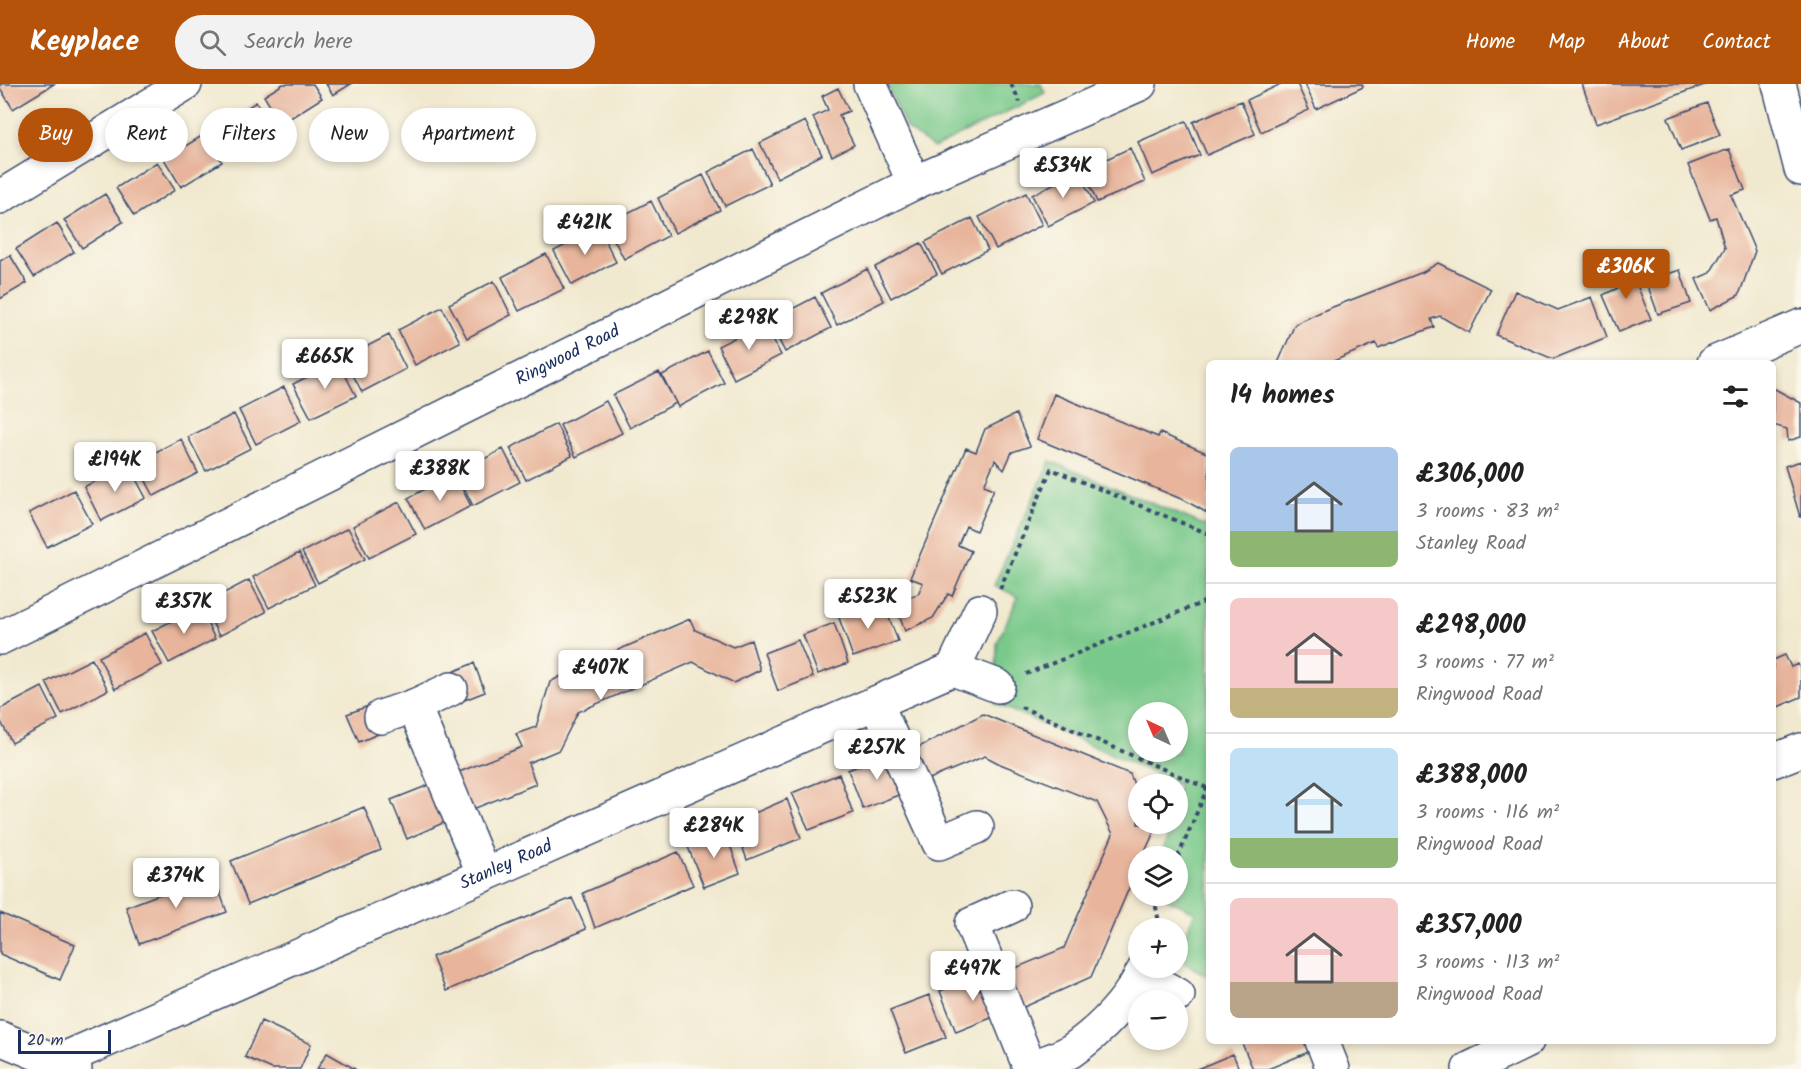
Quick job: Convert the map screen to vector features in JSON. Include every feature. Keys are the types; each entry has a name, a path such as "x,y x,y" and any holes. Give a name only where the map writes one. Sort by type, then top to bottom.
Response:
{"street":[{"path":"0,196 185,84"},
{"path":"870,84 914,183"},
{"name":"Ringwood Road","path":"0,638 914,183 1140,84"},
{"path":"1779,84 1801,169"},
{"path":"1721,360 1801,326"},
{"path":"980,611 953,669 998,686"},
{"name":"Stanley Road","path":"67,1065 484,875 953,669"},
{"path":"381,717 414,706 451,689"},
{"path":"876,703 939,843 977,827"},
{"path":"414,706 484,875"},
{"path":"1776,760 1801,750"},
{"path":"1012,906 972,924 1029,1069 1070,1052 1128,998 1139,978"},
{"path":"1153,978 1171,990"},
{"path":"0,1038 67,1065"},
{"path":"1323,1044 1333,1069"},
{"path":"1469,1069 1509,1044"}],"path":[{"path":"980,611 1000,591 1052,469 1206,533"},
{"path":"1206,601 998,686 1004,700 1206,786"},
{"path":"1183,846 1206,792"}],"green space":[{"path":"887,84 1041,84 1045,93 934,148 906,128"},
{"path":"1050,461 1206,526 1206,975 1188,965 1188,928 1195,912 1182,906 1188,906 1188,846 1164,846 1169,834 1188,834 1188,774 1157,774 1129,762 1188,762 1188,702 1128,702 1128,761 995,703 997,643 1018,597 994,585"}],"building":[{"path":"0,84 54,84 13,109 0,88"},
{"path":"283,84 313,84 322,98 297,114 297,108 271,108 264,96"},
{"path":"326,84 351,84 333,95"},
{"path":"1281,84 1297,84 1309,110 1261,132 1247,100"},
{"path":"1305,84 1362,84 1363,87 1316,109"},
{"path":"1582,84 1707,84 1596,124"},
{"path":"838,88 849,111 839,115 854,145 832,156 813,117 828,110 822,96"},
{"path":"1241,101 1255,134 1207,155 1193,122"},
{"path":"256,102 260,108 247,108"},
{"path":"1707,103 1720,135 1681,150 1668,118"},
{"path":"805,121 822,155 777,178 760,143"},
{"path":"1186,121 1200,155 1152,175 1138,142"},
{"path":"200,137 200,162 222,162 181,187 166,162 188,162 188,144"},
{"path":"1130,148 1145,182 1097,202 1083,170"},
{"path":"753,149 770,184 725,206 708,172"},
{"path":"1729,149 1745,190 1731,195 1755,251 1739,295 1710,310 1696,279 1710,273 1725,248 1716,217 1710,219 1688,165"},
{"path":"157,162 175,190 134,216 116,188"},
{"path":"1078,171 1094,203 1048,226 1032,195"},
{"path":"703,175 720,210 675,233 658,198"},
{"path":"1026,193 1042,225 996,249 979,217"},
{"path":"105,194 123,222 82,248 64,220"},
{"path":"651,201 668,236 624,259 606,224"},
{"path":"972,218 988,250 942,274 925,242"},
{"path":"57,223 74,252 34,277 16,249"},
{"path":"599,228 616,262 572,285 554,251"},
{"path":"921,243 937,274 891,298 875,267"},
{"path":"546,254 564,289 519,311 502,277"},
{"path":"10,255 27,283 0,299 0,261"},
{"path":"1627,261 1651,319 1619,332 1603,295 1620,287 1612,267"},
{"path":"1438,263 1491,289 1469,333 1440,316 1431,319 1434,327 1378,348 1376,343 1336,360 1279,360 1295,324 1423,272"},
{"path":"867,269 884,301 837,325 821,293"},
{"path":"1680,270 1691,303 1658,314 1646,281"},
{"path":"494,281 511,315 467,338 449,304"},
{"path":"1515,291 1558,310 1592,297 1607,337 1553,359 1496,335"},
{"path":"815,297 831,328 785,352 769,321"},
{"path":"442,307 460,342 415,365 398,330"},
{"path":"764,323 781,355 734,379 718,346"},
{"path":"389,335 406,369 362,392 344,358"},
{"path":"708,351 724,383 678,407 662,375"},
{"path":"338,361 356,396 311,418 293,384"},
{"path":"659,372 676,403 630,428 613,395"},
{"path":"284,387 301,421 256,444 239,410"},
{"path":"1776,390 1801,403 1801,437 1788,441 1787,429 1776,426"},
{"path":"1054,394 1158,437 1160,433 1206,453 1206,512 1186,501 1037,439"},
{"path":"606,401 622,433 576,457 560,425"},
{"path":"234,414 251,448 206,471 188,437"},
{"path":"1016,414 1030,446 1012,452 1004,470 995,460 984,485 994,489 976,531 966,526 958,545 971,551 952,596 948,594 933,618 905,631 894,602 918,594 923,583 910,578 966,448 976,452 985,429"},
{"path":"556,424 572,456 526,480 510,448"},
{"path":"181,439 198,473 154,496 136,462"},
{"path":"503,449 520,482 473,506 457,473"},
{"path":"1801,461 1801,517 1800,517 1785,466"},
{"path":"128,464 146,498 101,521 84,487"},
{"path":"454,474 471,506 425,530 408,498"},
{"path":"74,490 92,524 47,547 29,513"},
{"path":"399,502 416,534 369,558 353,526"},
{"path":"348,528 365,559 318,583 302,552"},
{"path":"299,553 315,585 269,608 253,577"},
{"path":"249,580 266,612 219,636 203,604"},
{"path":"883,602 898,641 853,657 839,618"},
{"path":"199,607 215,639 169,663 152,631"},
{"path":"690,619 695,630 733,647 751,640 760,670 734,683 693,662 578,712 559,750 528,763 536,784 468,811 454,774 522,747 516,734 536,727 550,682 572,670"},
{"path":"834,623 848,663 818,674 803,635"},
{"path":"145,633 162,665 115,689 99,657"},
{"path":"798,640 813,677 778,691 764,653"},
{"path":"1785,655 1791,667 1798,664 1801,671 1801,697 1776,708 1776,659"},
{"path":"92,659 108,690 62,714 46,682"},
{"path":"474,663 485,692 462,701 450,673"},
{"path":"42,687 58,719 12,743 0,720 0,709"},
{"path":"371,705 383,732 359,742 347,714"},
{"path":"983,714 1130,774 1128,774 1128,834 1153,834 1148,846 1128,846 1128,890 1091,977 1022,1008 1006,972 1064,948 1113,834 1097,802 985,756 927,780 915,749"},
{"path":"891,753 906,792 863,809 848,770"},
{"path":"839,774 853,813 809,830 792,793"},
{"path":"439,781 454,818 407,839 391,800"},
{"path":"787,799 801,838 747,860 734,822"},
{"path":"364,807 381,850 248,904 231,861"},
{"path":"725,831 740,873 704,887 688,847"},
{"path":"678,852 693,885 595,928 583,893"},
{"path":"213,874 227,912 139,944 126,907"},
{"path":"572,898 586,929 446,991 432,957"},
{"path":"0,913 75,945 60,980 0,954"},
{"path":"990,971 1006,1012 956,1032 940,991"},
{"path":"929,995 946,1037 906,1053 890,1010"},
{"path":"261,1021 311,1044 300,1069 272,1069 245,1057"},
{"path":"1242,1044 1308,1044 1311,1051 1268,1069 1253,1069"},
{"path":"327,1053 355,1069 317,1069"},
{"path":"1233,1054 1239,1069 1197,1069"}]}
